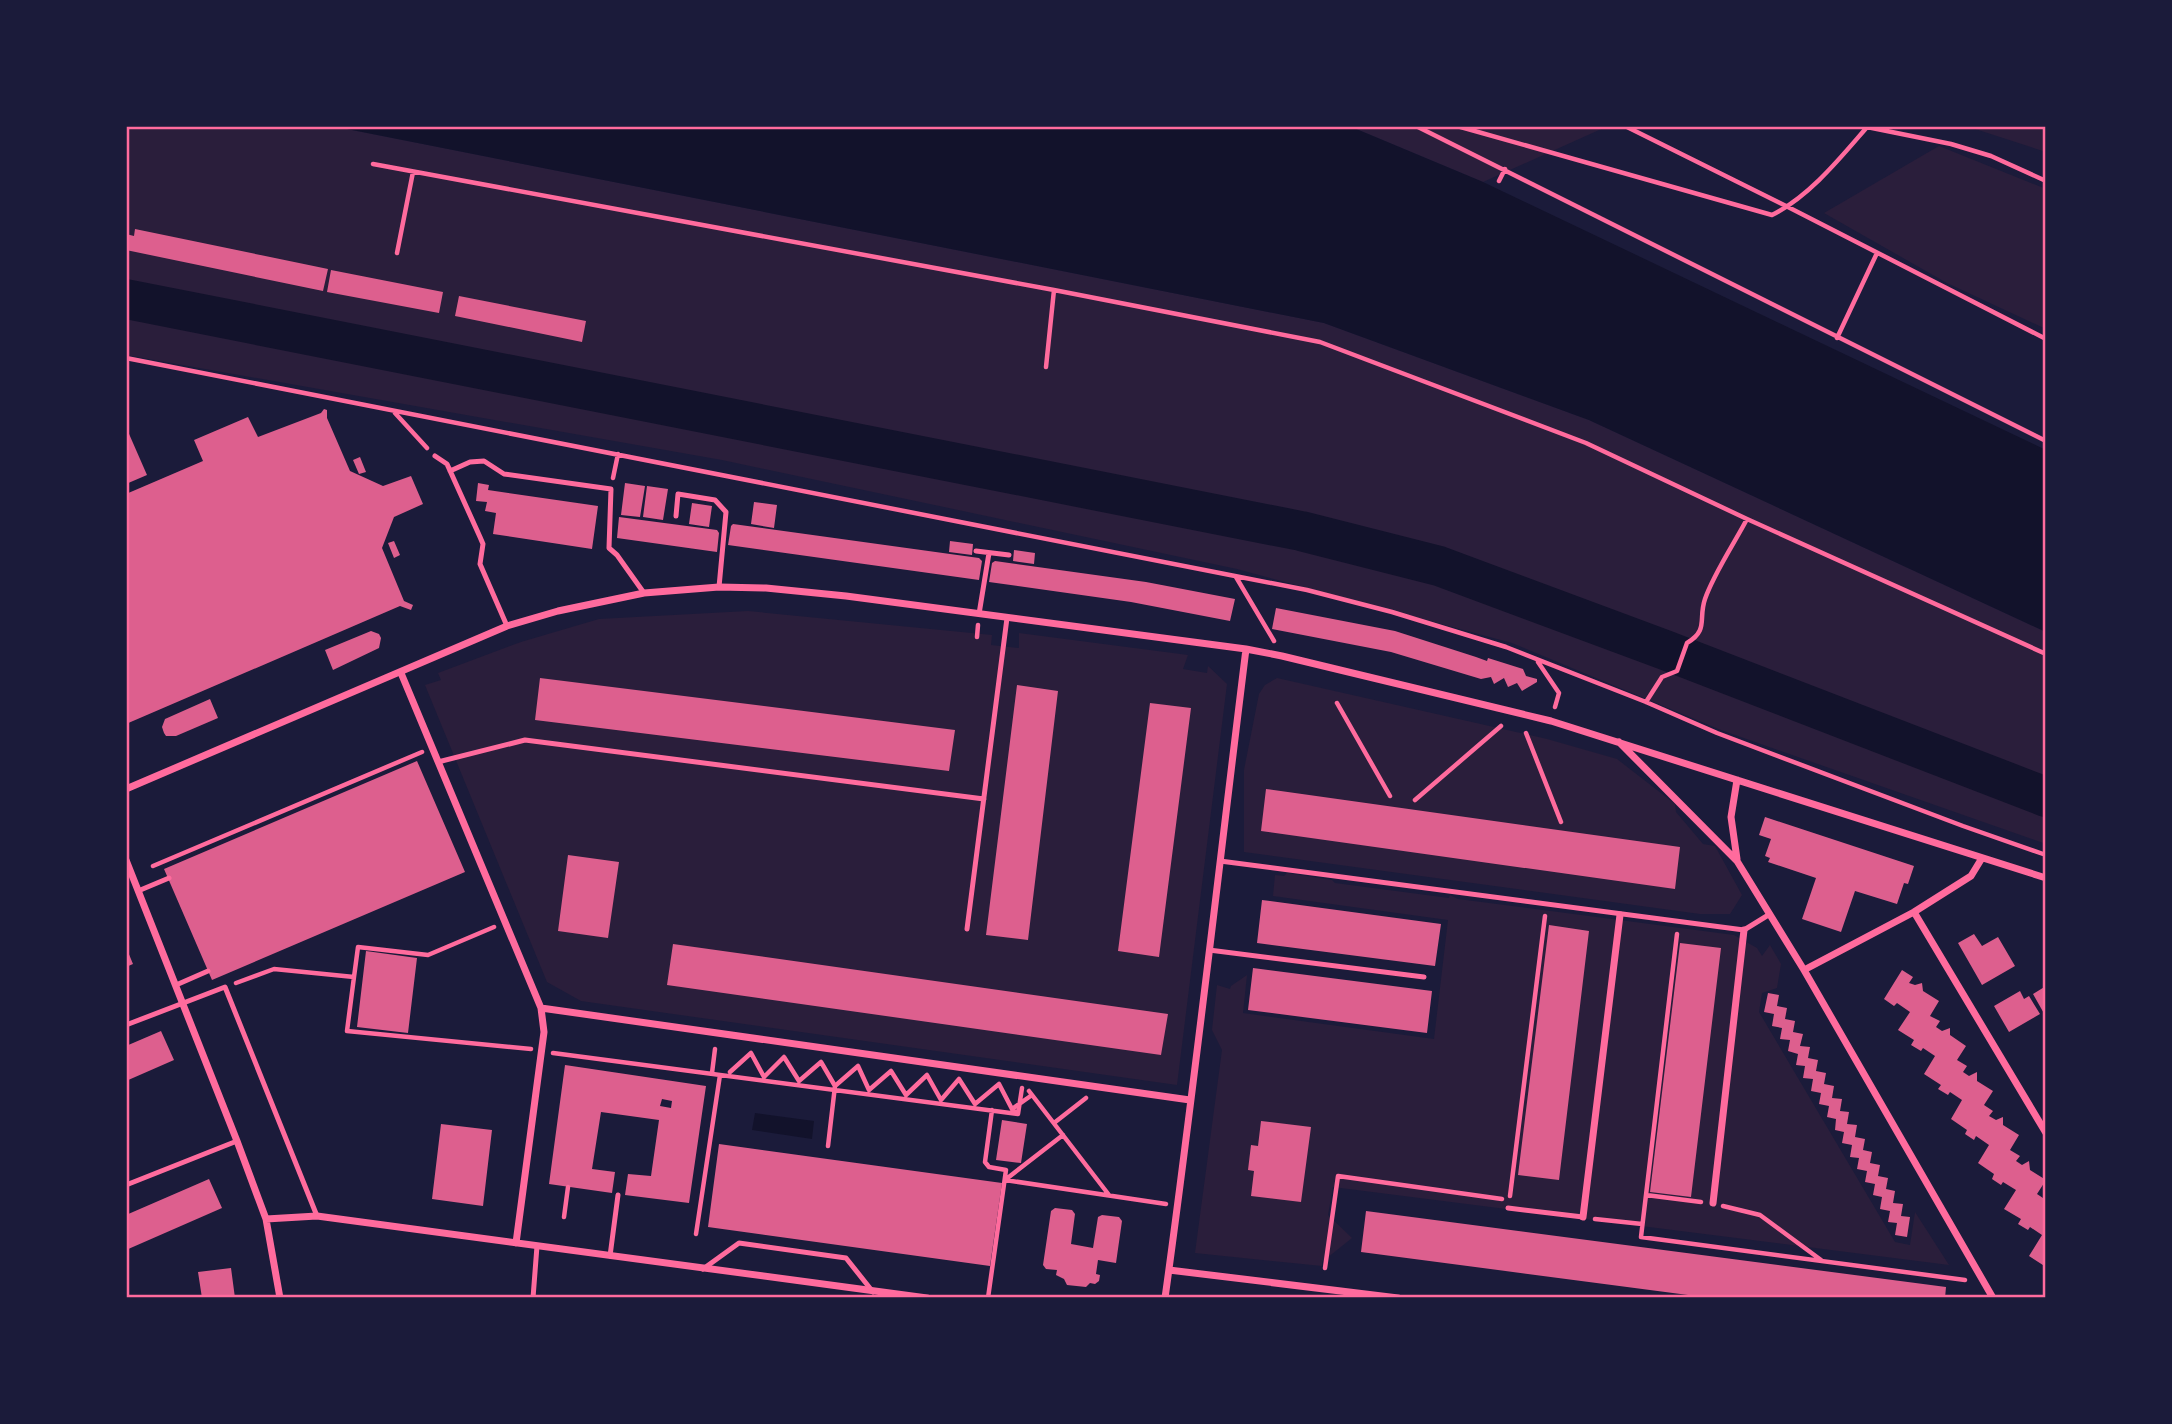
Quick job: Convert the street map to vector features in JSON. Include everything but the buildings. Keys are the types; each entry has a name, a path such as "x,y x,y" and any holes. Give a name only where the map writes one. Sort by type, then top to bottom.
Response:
{"street":[{"path":"126,789 507,626 558,611 644,593 719,587 804,591 1282,656 1551,721 2046,878"},
{"path":"1165,1298 1180,1200 1246,649"},
{"path":"401,673 541,1008 544,1032 542,1051 516,1244"},
{"path":"1618,741 1737,860 1804,970 1993,1298"},
{"path":"1737,780 1731,817 1737,860"},
{"path":"1804,970 1914,912 1971,876 1982,858"},
{"path":"126,860 266,1219 280,1298"},
{"path":"1914,912 2046,1133"},
{"path":"1583,1217 1620,915"},
{"path":"1713,1203 1744,930"},
{"path":"541,1008 1190,1100"},
{"path":"266,1219 317,1216 927,1298"},
{"path":"1169,1269 1398,1298"}],"lane":[{"path":"435,456 447,464 483,544 480,564 507,626"},
{"path":"450,471 470,462 484,461 504,474 611,489 609,548 644,593"},
{"path":"676,516 678,494 715,499 726,512 719,587"},
{"path":"976,551 1009,555"},
{"path":"979,614 989,553"},
{"path":"967,929 1007,618"},
{"path":"438,762 525,740 984,799"},
{"path":"1220,860 1744,930 1770,914"},
{"path":"138,891 169,878"},
{"path":"1209,950 1424,977"},
{"path":"176,985 208,971"},
{"path":"126,1025 225,987 317,1216"},
{"path":"126,1185 237,1140"},
{"path":"610,1256 618,1195"},
{"path":"1508,1208 1583,1217"},
{"path":"702,1269 739,1243 846,1258 873,1292"},
{"path":"533,1298 537,1246"}],"path":[{"path":"1416,126 2046,442"},
{"path":"1457,126 1772,215 1788,207 1823,174 1866,126 1951,144 1991,156 2046,181"},
{"path":"1625,126 2046,339"},
{"path":"373,164 1320,342 1586,443 2046,654"},
{"path":"1499,181 1505,169"},
{"path":"397,253 413,172"},
{"path":"1838,338 1877,253"},
{"path":"1046,367 1054,290"},
{"path":"126,358 1307,590 1392,612 1506,647 1717,733 2046,855"},
{"path":"394,412 435,456"},
{"path":"611,489 618,454"},
{"path":"1646,702 1662,677 1676,671 1687,643 1697,637 1702,627 1704,600 1747,519"},
{"path":"1235,576 1282,656"},
{"path":"1538,661 1559,693 1555,707"},
{"path":"1337,703 1390,796"},
{"path":"1415,800 1501,726"},
{"path":"1526,733 1561,822"},
{"path":"153,866 423,751"},
{"path":"1325,1268 1338,1176 1509,1200 1546,905"},
{"path":"1679,922 1641,1237 1965,1280"},
{"path":"498,925 428,956 358,947 347,1031 542,1051 906,1097 1018,1114"},
{"path":"225,987 274,969 354,977"},
{"path":"712,1073 715,1049"},
{"path":"730,1072 751,1053 764,1077 785,1057 799,1081 821,1062 835,1088 828,1146"},
{"path":"835,1088 858,1066 870,1090 891,1071 906,1097"},
{"path":"696,1234 720,1074"},
{"path":"906,1097 926,1075 941,1100 959,1079 975,1104 999,1084 1012,1109 1018,1114"},
{"path":"1018,1114 1024,1087 1110,1196"},
{"path":"1012,1109 1032,1095"},
{"path":"1054,1123 1089,1096"},
{"path":"988,1298 1006,1170 989,1167 985,1162 992,1110"},
{"path":"1005,1180 1063,1135"},
{"path":"1005,1180 1163,1204"},
{"path":"564,1217 568,1187"},
{"path":"1646,1195 1713,1203 1760,1215 1823,1262"},
{"path":"1583,1217 1642,1224"}],"shaded area":[{"path":"126,126 332,126 1324,323 1589,420 2046,632 2046,844 1721,730 1512,643 1237,569 722,460 126,355"},
{"path":"332,126 1349,126 1483,182 2046,450 2046,632 1589,420 1324,323"},
{"path":"1349,126 1608,126 1483,182"},
{"path":"1966,126 2046,126 2046,152"},
{"path":"1939,146 2046,189 2046,329 1947,283 1824,213"},
{"path":"748,611 992,635 991,645 1019,648 1019,633 1188,655 1183,669 1207,673 1208,666 1227,684 1177,1085 581,1001 547,982 425,685 441,680 438,673 521,642 599,619"},
{"path":"1277,678 1547,739 1617,759 1675,804 1676,812 1703,844 1715,846 1742,895 1730,914 1700,914 1244,852 1244,770 1259,694 1265,685"},
{"path":"1287,873 1332,880 1335,883 1449,898 1450,895 1458,899 1734,935 1757,948 1762,956 1770,945 1781,964 1777,988 1762,993 1759,1012 1895,1242 1910,1245 1915,1212 1949,1265 1333,1187 1328,1215 1352,1238 1322,1262 1322,1266 1195,1253 1222,1050 1212,1030 1217,985 1230,989 1247,975 1243,1013 1434,1039 1448,920 1273,896 1275,875 1284,876"},
{"path":"755,1113 814,1121 812,1139 752,1130"}],"waterway":[{"path":"126,299 1301,531 1439,566 2046,797"}]}
